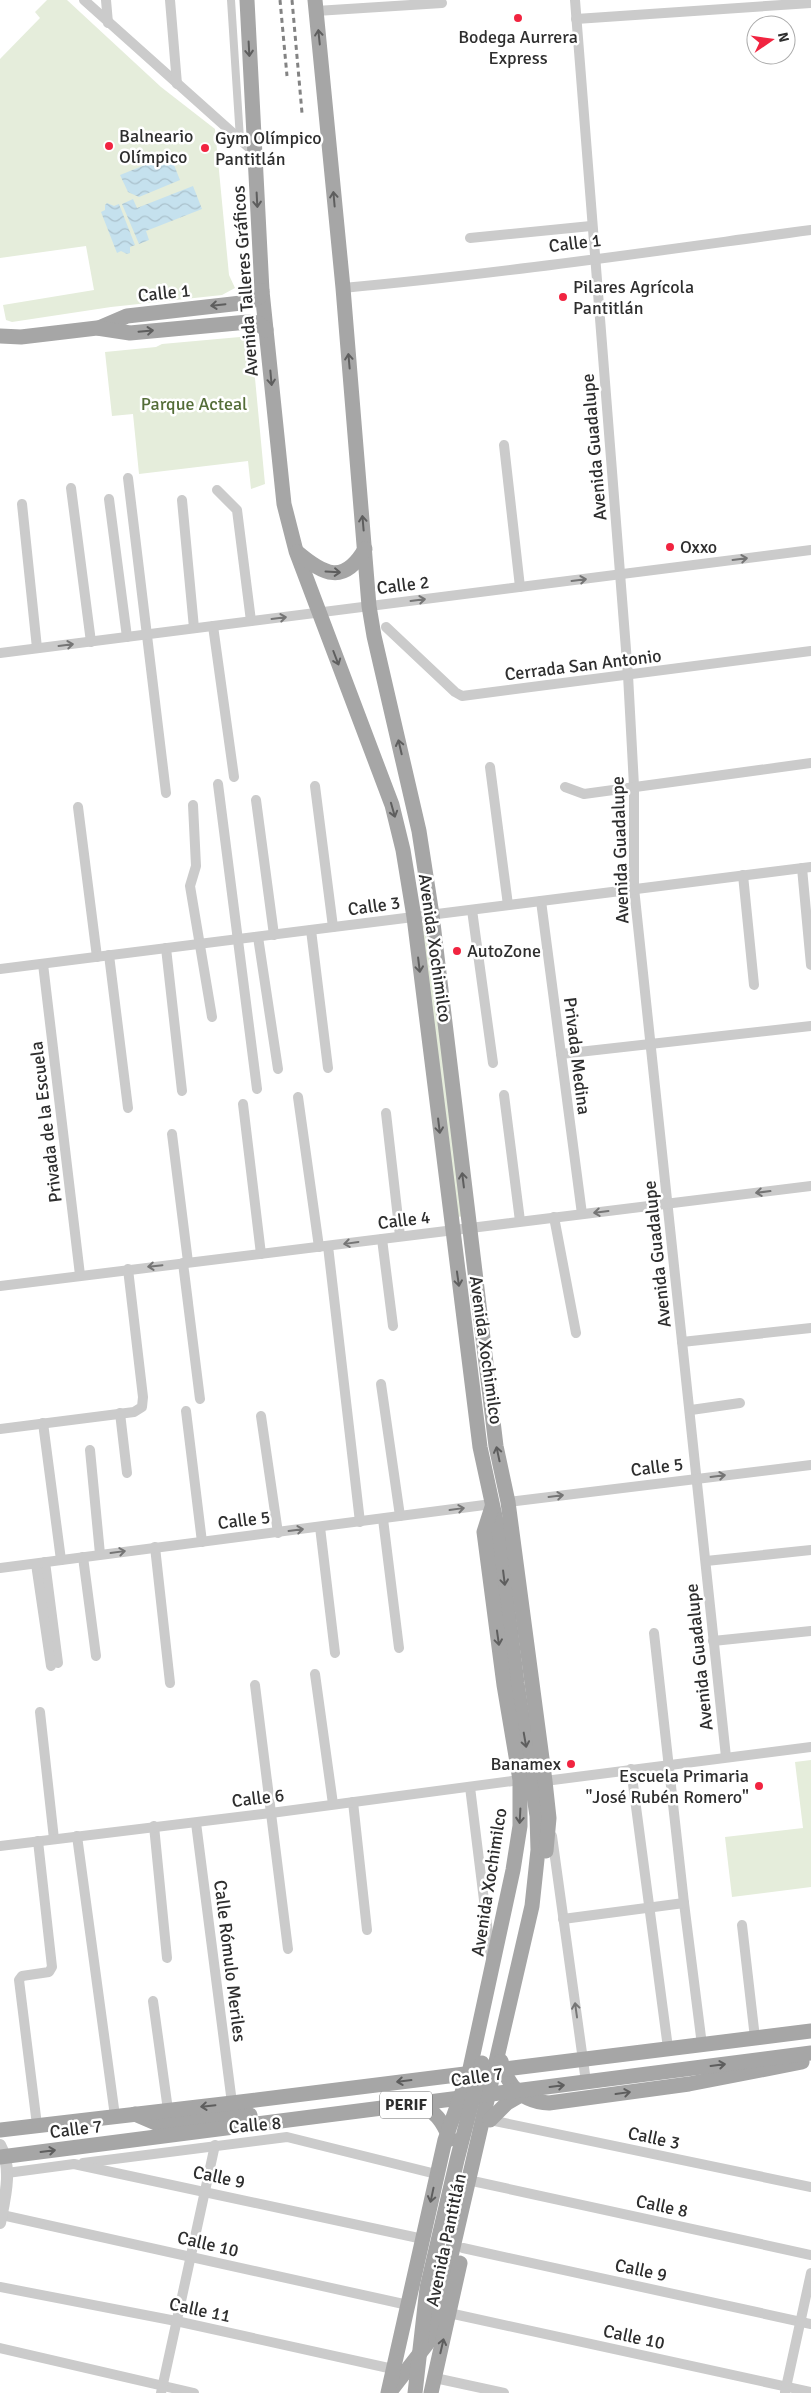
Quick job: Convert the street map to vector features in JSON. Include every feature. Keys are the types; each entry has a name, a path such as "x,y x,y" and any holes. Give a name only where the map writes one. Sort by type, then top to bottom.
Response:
{"main road":[{"name":"Avenida Talleres Gráficos","path":"247,0 262,291 280,481 296,551 319,613"},
{"path":"316,6 343,288 369,606"},
{"name":"Calle 1","path":"0,336 21,337 97,328 127,316 250,302 260,296 262,291"},
{"name":"Calle 1","path":"97,328 130,333 248,322 258,323 266,330"},
{"path":"296,551 316,567 334,573 351,568 358,562 365,549"},
{"name":"Avenida Xochimilco","path":"369,606 374,636 419,831 432,915 496,1446 508,1502 549,1818 546,1852 537,1906 494,2094"},
{"name":"Avenida Xochimilco","path":"319,613 392,805 401,842 414,916 451,1231 480,1447 492,1504 484,1532 504,1686 520,1780 521,1807 517,1846 493,1972 462,2098"},
{"path":"388,2393 426,2344 436,2321 532,1906 538,1850 537,1816 517,1683 498,1530 492,1504"},
{"path":"415,2393 427,2288 456,2160 479,2078 528,1847 545,1780"},
{"path":"480,2029 492,2041 500,2040 508,2035"},
{"name":"Calle 7","path":"0,2130 811,2031"},
{"path":"499,2052 506,2076 518,2094 526,2099 540,2103 689,2084 771,2069 811,2059"},
{"name":"Calle 7","path":"2,2153 432,2102 811,2053"},
{"path":"429,2078 437,2085 438,2089 437,2099 432,2102"},
{"path":"490,2120 507,2103 531,2089"},
{"name":"Avenida Pantitlán","path":"431,2393 450,2313 487,2137 494,2094"},
{"name":"Avenida Pantitlán","path":"388,2393 436,2174 445,2140 462,2098"},
{"path":"134,2114 156,2123 175,2124 401,2099 422,2105 439,2117 445,2126 456,2160"},
{"path":"454,2119 466,2116 475,2118 482,2124 487,2137"}],"street":[{"path":"84,0 254,152"},
{"path":"106,0 108,23"},
{"path":"170,0 177,84"},
{"path":"231,0 240,139"},
{"name":"Avenida Guadalupe","path":"575,0 628,675 634,786 634,888 698,1478 726,1757"},
{"path":"316,6 442,3"},
{"path":"576,19 811,3"},
{"path":"470,238 592,226"},
{"name":"Calle 1","path":"343,288 595,260 811,230"},
{"path":"504,446 520,587"},
{"path":"128,478 166,793"},
{"path":"71,488 92,642"},
{"path":"217,490 237,510 251,621"},
{"path":"109,499 127,638"},
{"path":"182,500 194,628"},
{"path":"22,504 37,648"},
{"name":"Calle 2","path":"0,653 811,550"},
{"path":"213,626 234,777"},
{"name":"Cerrada San Antonio","path":"386,627 455,692 462,696 811,651"},
{"path":"565,787 583,794 811,763"},
{"path":"490,767 508,905"},
{"path":"218,784 257,1089"},
{"path":"314,786 332,928"},
{"path":"256,800 274,935"},
{"path":"193,805 196,866 190,886 212,1017"},
{"path":"78,807 97,957"},
{"path":"807,867 811,965"},
{"name":"Calle 3","path":"0,970 807,867"},
{"path":"743,875 754,985"},
{"name":"Privada Medina","path":"540,901 582,1214"},
{"path":"472,910 493,1063"},
{"path":"311,930 328,1068"},
{"path":"258,937 278,1069"},
{"path":"166,948 182,1091"},
{"path":"109,955 128,1108"},
{"name":"Privada de la Escuela","path":"43,964 80,1275"},
{"path":"561,1054 811,1026"},
{"path":"504,1095 520,1221"},
{"path":"298,1097 323,1247 360,1522"},
{"path":"243,1104 261,1254"},
{"path":"386,1113 400,1236"},
{"path":"172,1134 200,1398"},
{"name":"Calle 4","path":"0,1286 811,1186"},
{"path":"554,1217 576,1333"},
{"path":"382,1238 393,1326"},
{"path":"0,1428 134,1412 142,1407 143,1397 128,1269"},
{"path":"682,1342 811,1328"},
{"path":"381,1384 400,1516"},
{"path":"690,1410 740,1403"},
{"path":"186,1411 202,1542"},
{"path":"120,1413 127,1473"},
{"path":"261,1416 278,1533"},
{"path":"43,1423 61,1560"},
{"path":"90,1450 100,1554"},
{"name":"Calle 5","path":"508,1502 811,1465"},
{"name":"Calle 5","path":"0,1568 492,1504"},
{"path":"383,1519 399,1648"},
{"path":"320,1527 335,1653"},
{"path":"155,1547 170,1682"},
{"path":"706,1561 811,1550"},
{"path":"83,1557 96,1656"},
{"path":"40,1563 55,1665"},
{"path":"713,1642 811,1631"},
{"path":"654,1633 702,2045"},
{"path":"314,1674 333,1804"},
{"path":"255,1685 288,1949"},
{"path":"40,1712 54,1839"},
{"path":"545,1780 811,1747"},
{"path":"632,1769 648,1908 668,2048"},
{"name":"Calle 6","path":"0,1846 520,1780"},
{"path":"470,1787 493,1972"},
{"path":"353,1802 367,1930"},
{"name":"Avenida Xochimilco","path":"549,1818 586,2082"},
{"name":"Calle Rómulo Meriles","path":"196,1822 232,2103"},
{"path":"154,1826 167,1958"},
{"path":"77,1836 115,2116"},
{"path":"37,2125 20,1978 51,1970 38,1841"},
{"path":"563,1919 684,1902"},
{"path":"742,1925 756,2038"},
{"path":"153,2001 168,2110"},
{"name":"Calle 3","path":"490,2120 811,2187"},
{"name":"Calle 8","path":"74,2164 287,2137 436,2174"},
{"path":"161,2390 204,2191 216,2145"},
{"path":"1,2219 7,2172 2,2153"},
{"name":"Calle 9","path":"7,2172 74,2164 423,2239"},
{"name":"Calle 8","path":"477,2182 811,2255"},
{"name":"Calle 10","path":"1,2219 190,2256 408,2305"},
{"name":"Calle 9","path":"463,2248 811,2324"},
{"path":"785,2390 811,2273"},
{"name":"Calle 11","path":"0,2287 176,2321 393,2369"},
{"name":"Calle 10","path":"450,2313 785,2390 811,2392"},
{"path":"0,2348 161,2390 194,2393"},
{"path":"435,2378 504,2393"}],"green space":[{"name":"Balneario Olímpico","path":"47,0 67,0 161,87 215,129 229,275 235,288 222,295 111,307 12,322 6,320 3,305 94,290 86,246 0,258 0,59 40,18 35,12"},
{"name":"Parque Acteal","path":"251,336 265,484 251,489 248,461 139,474 133,414 112,416 105,352 156,347 162,344"},
{"path":"429,922 466,1216 456,1217 418,923"},
{"path":"811,1760 811,1887 732,1897 725,1837 803,1828 795,1762"}],"water":[{"path":"170,155 180,180 139,197 128,192 120,175"},
{"path":"193,186 202,209 146,231 149,240 139,244 122,204 133,199 137,208"},
{"path":"107,203 114,206 119,204 135,245 130,247 130,253 127,254 121,251 117,253 101,212 105,210"}],"railway":[{"path":"280,0 287,76"},
{"path":"292,0 302,113"}],"place":[{"name":"Bodega Aurrera Express","path":"518,18"},
{"name":"Balneario Olímpico","path":"109,146"},
{"name":"Gym Olímpico Pantitlán","path":"205,148"},
{"name":"Pilares Agrícola Pantitlán","path":"563,297"},
{"name":"Oxxo","path":"670,547"},
{"name":"AutoZone","path":"457,951"},
{"name":"Banamex","path":"571,1764"},
{"name":"Escuela Primaria \"José Rubén Romero\"","path":"759,1786"}]}
